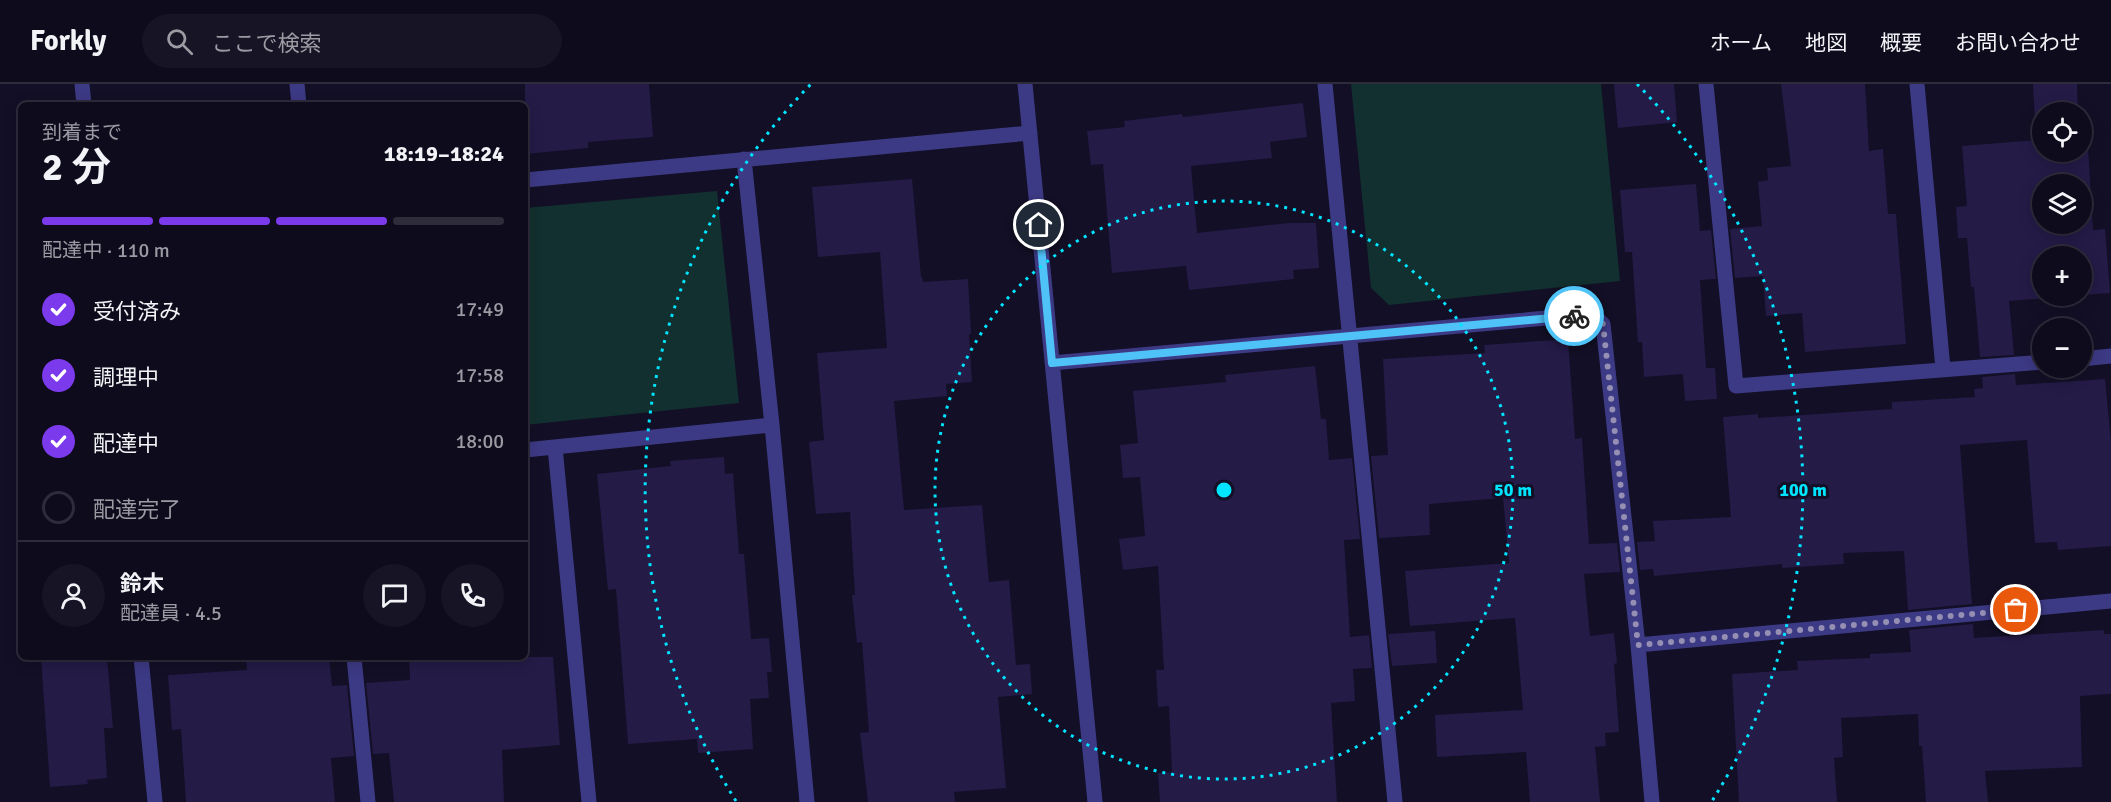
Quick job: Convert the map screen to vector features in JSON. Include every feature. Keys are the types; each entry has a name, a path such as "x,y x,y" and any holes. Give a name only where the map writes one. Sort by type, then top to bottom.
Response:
{"street":[{"path":"82,84 84,102"},
{"path":"297,84 299,102"},
{"path":"1025,84 1095,802"},
{"path":"1325,84 1395,802"},
{"path":"1706,84 1736,386 2032,363"},
{"path":"1917,84 1943,369"},
{"path":"528,180 1030,133"},
{"path":"744,159 807,802"},
{"path":"1052,363 1591,314 1603,324 1638,645 1652,802"},
{"path":"2092,358 2111,356"},
{"path":"528,450 771,425"},
{"path":"555,447 589,802"},
{"path":"1638,645 2111,601"},
{"path":"141,660 155,802"},
{"path":"354,660 368,802"}],"green space":[{"path":"1351,84 1601,84 1620,281 1389,305 1371,288"},
{"path":"717,191 739,403 528,425 528,208"}],"building":[{"path":"525,84 649,84 653,137 588,142 588,148 528,154 528,102 525,102"},
{"path":"1614,84 1674,84 1677,122 1618,128"},
{"path":"1781,84 1865,84 1869,151 1883,149 1888,214 1896,214 1906,344 1805,352 1802,313 1766,316 1763,276 1735,278 1730,229 1762,226 1758,182 1768,180 1767,168 1791,166"},
{"path":"2033,84 2077,84 2078,102 2034,102"},
{"path":"1303,103 1307,137 1270,142 1272,158 1191,166 1197,233 1289,223 1316,223 1319,268 1293,270 1294,279 1189,290 1186,266 1112,273 1103,164 1091,165 1087,131 1125,127 1124,121 1182,114 1183,117"},
{"path":"2032,140 2032,162 2089,162 2090,174 2032,174 2032,234 2092,234 2092,213 2093,230 2105,229 2110,293 2092,294 2092,246 2032,246 2032,299 2009,301 2014,355 1980,357 1967,238 1958,238 1956,207 1967,206 1962,146"},
{"path":"912,179 923,282 968,279 972,382 946,384 947,396 894,401 904,510 982,505 989,582 1009,580 1016,665 1030,664 1032,694 998,697 1006,788 954,792 955,802 868,802 860,733 869,732 862,642 857,643 852,595 855,595 850,512 816,514 809,442 824,440 817,353 887,348 880,252 818,257 812,187"},
{"path":"1696,184 1700,231 1711,230 1716,279 1700,280 1706,368 1715,368 1717,399 1685,401 1683,374 1644,377 1642,342 1638,342 1632,252 1625,252 1620,190"},
{"path":"1568,339 1575,439 1582,438 1589,544 1617,543 1620,572 1584,574 1590,636 1614,633 1619,732 1605,733 1606,746 1595,747 1600,802 1530,802 1526,752 1437,757 1435,715 1523,710 1515,618 1410,626 1405,571 1509,563 1503,498 1429,504 1430,535 1379,538 1371,456 1388,455 1383,359 1485,353 1484,345"},
{"path":"1315,366 1321,419 1326,419 1329,460 1352,458 1360,539 1344,540 1350,637 1369,635 1372,668 1353,669 1355,701 1331,703 1337,802 1160,802 1158,773 1172,772 1169,706 1158,707 1156,670 1164,670 1158,566 1123,570 1119,539 1145,536 1140,477 1123,478 1120,445 1138,443 1133,391 1226,382 1225,375"},
{"path":"2015,374 2016,385 2105,379 2111,442 2111,546 2058,550 2057,542 2035,543 2027,440 1960,445 1972,604 1908,610 1904,551 1843,553 1844,564 1782,568 1782,564 1654,576 1653,569 1640,570 1637,542 1655,541 1653,521 1731,517 1723,417 1758,414 1758,418 1892,409 1892,402 1975,397 1974,389 1983,388 1982,377"},
{"path":"724,457 725,474 733,473 739,554 744,554 751,639 769,638 772,672 767,672 769,698 750,699 753,749 698,753 697,739 628,744 616,589 608,590 597,474 671,466 670,461"},
{"path":"1973,624 1974,638 2104,630 2104,634 2111,634 2111,694 2080,696 2082,767 1985,771 1988,802 1926,802 1922,746 1919,746 1918,714 1841,718 1843,757 1834,758 1837,802 1739,802 1732,674 1798,670 1797,661 1870,658 1870,654 1911,652 1909,630"},
{"path":"1435,631 1437,663 1392,666 1388,634"},
{"path":"528,657 553,657 560,745 502,750 504,802 394,802 389,753 373,754 366,683 410,680 409,660 528,660"},
{"path":"41,660 107,660 113,728 104,728 107,778 87,780 88,784 50,787"},
{"path":"246,660 329,660 332,686 347,685 354,756 331,758 335,802 186,802 181,729 172,730 168,675 247,670"}],"way so far":[{"path":"1574,316 1591,314 1603,324 1638,645 2016,610"}],"route":[{"path":"1039,225 1052,363 1574,316"}]}
